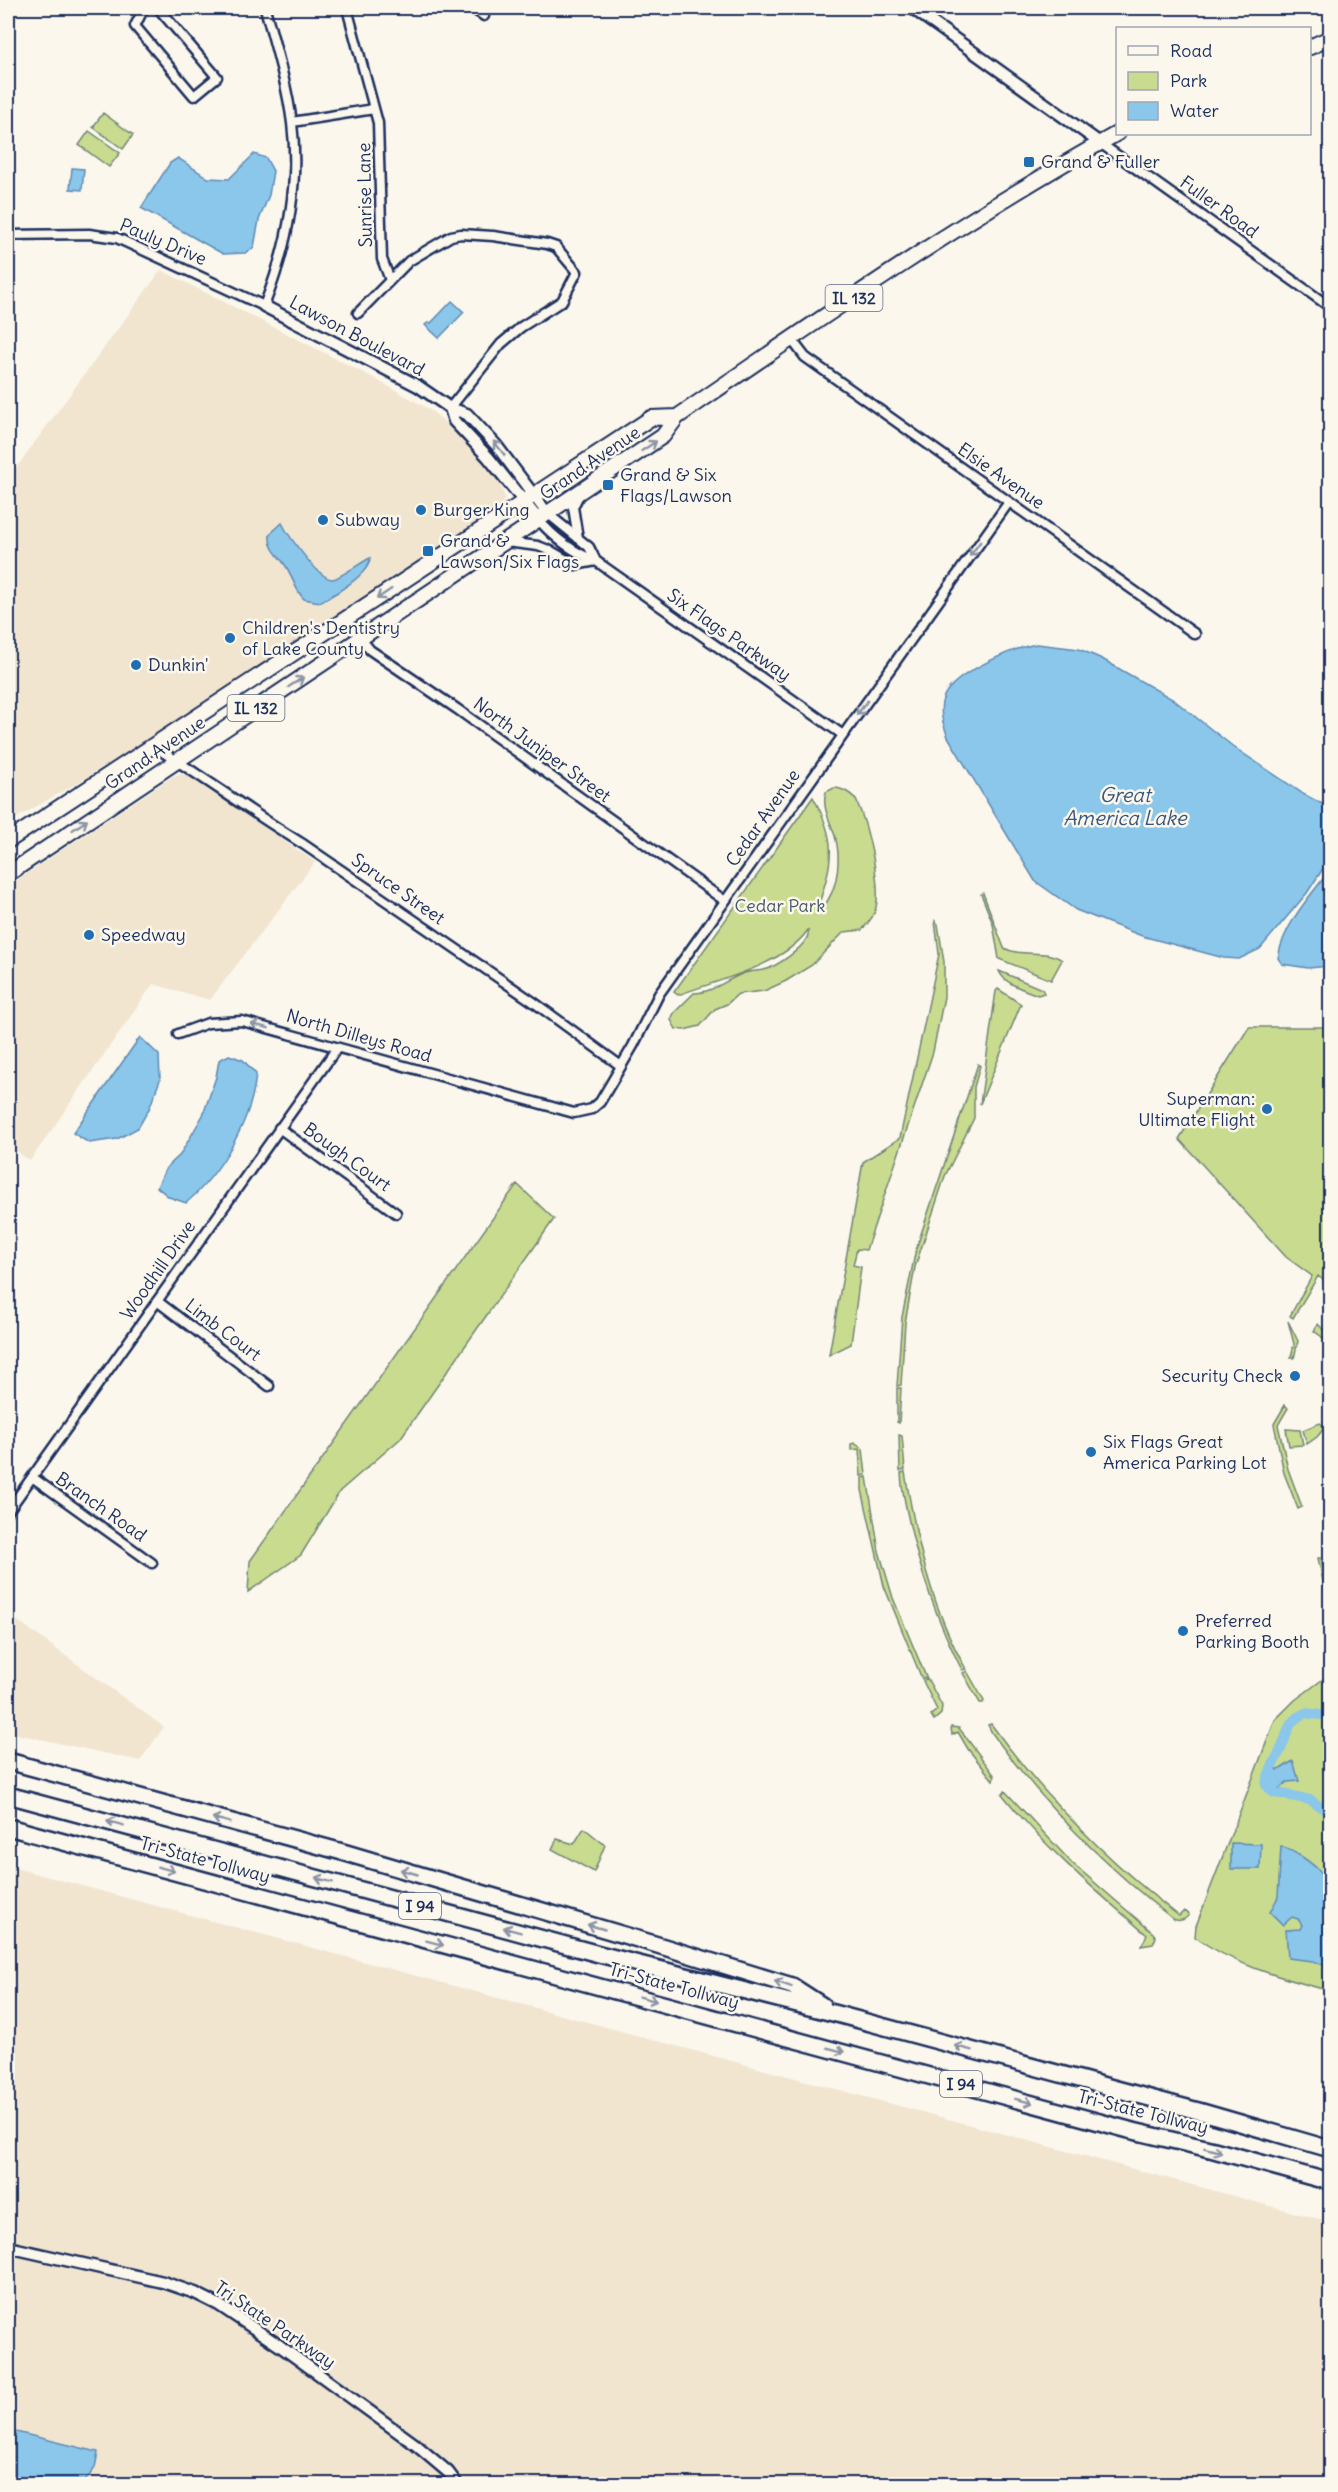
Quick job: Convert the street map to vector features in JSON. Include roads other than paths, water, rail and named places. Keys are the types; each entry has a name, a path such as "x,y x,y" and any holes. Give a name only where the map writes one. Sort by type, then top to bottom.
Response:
{"highway":[{"path":"8,1761 346,1853 651,1942 792,1986 833,2013"},
{"name":"Tri-State Tollway","path":"8,1795 599,1954 833,2013 1202,2112 1330,2149"},
{"name":"Tri-State Tollway","path":"8,1827 1330,2182"}],"main road":[{"path":"1311,47 1330,38"},
{"name":"Grand Avenue","path":"8,874 663,436 677,417 977,216 1116,134"},
{"name":"Grand Avenue","path":"8,841 651,418 677,417"}],"street":[{"path":"144,8 135,26 194,96 217,77 158,8"},
{"name":"Lawson Boulevard","path":"265,8 287,93 292,122 294,177 288,230 274,282 264,306 418,386 450,408 467,414 496,445 528,499 542,516"},
{"path":"472,8 484,16"},
{"name":"Fuller Road","path":"912,8 1330,307"},
{"name":"Sunrise Lane","path":"348,12 380,135 382,259 390,280"},
{"path":"292,122 374,109"},
{"name":"Pauly Drive","path":"8,235 89,234 117,238 264,306"},
{"path":"358,313 419,253 451,236 461,234 493,236 556,247 577,272 562,301 521,327 501,344 450,408"},
{"name":"Elsie Avenue","path":"792,340 805,357 1195,634"},
{"name":"Six Flags Parkway","path":"578,538 573,507 582,490"},
{"name":"Cedar Avenue","path":"531,1101 574,1113 592,1109 600,1102 659,994 1010,502"},
{"name":"Six Flags Parkway","path":"542,516 589,547 596,561"},
{"name":"Six Flags Parkway","path":"542,516 551,534 579,555 596,561 843,735"},
{"path":"504,542 551,550 575,565 596,561"},
{"name":"North Juniper Street","path":"346,620 370,650 725,901"},
{"name":"Spruce Street","path":"153,746 303,844 532,1001 621,1066"},
{"name":"North Dilleys Road","path":"178,1034 208,1023 242,1021 531,1101"},
{"name":"Woodhill Drive","path":"8,1511 337,1048"},
{"name":"Bough Court","path":"279,1128 396,1213"},
{"name":"Limb Court","path":"157,1301 269,1386"},
{"name":"Branch Road","path":"32,1477 152,1563"},
{"name":"Tri State Parkway","path":"8,2247 163,2282 195,2293 219,2305 280,2346 401,2434 448,2472 458,2484"}],"water":[{"path":"254,154 266,158 273,171 269,195 259,220 254,247 245,253 223,254 141,208 170,163 178,158 208,178 229,179"},
{"path":"72,168 84,169 82,190 70,189"},
{"path":"452,301 464,312 439,338 425,325 431,323"},
{"path":"282,523 304,556 327,577 336,578 370,558 368,564 358,577 326,599 320,602 304,599 271,544 270,534"},
{"name":"Great America Lake","path":"1037,644 1079,649 1102,659 1174,700 1235,748 1305,795 1330,808 1330,858 1307,893 1260,949 1239,959 1224,958 1142,936 1076,910 1035,881 948,737 941,712 942,701 950,687 972,670 1000,656"},
{"path":"1330,870 1330,966 1308,968 1282,964 1278,958 1292,922"},
{"path":"140,1037 159,1055 160,1080 149,1109 138,1128 117,1139 89,1143 73,1133"},
{"path":"229,1055 243,1060 256,1074 253,1092 241,1127 222,1161 199,1191 186,1203 169,1197 157,1187 166,1168 180,1155 203,1115 216,1077 219,1060"},
{"path":"1293,1761 1299,1781 1287,1782 1274,1793 1266,1785 1271,1765 1279,1770"},
{"path":"1231,1843 1261,1844 1260,1869 1231,1869"},
{"path":"1281,1846 1308,1861 1330,1882 1330,1967 1313,1961 1288,1958 1286,1930 1300,1929 1302,1925 1298,1919 1292,1917 1283,1925 1270,1912 1278,1897"},
{"path":"8,2430 98,2452 95,2468 83,2484 8,2484"}],"waterway":[{"path":"1288,1795 1274,1793 1266,1785 1270,1770 1294,1720 1305,1713 1321,1715"},
{"path":"1291,1796 1310,1800 1330,1813"}],"place":[{"name":"Grand & Fuller","path":"1029,162"},
{"name":"Grand & Six Flags/Lawson","path":"608,485"},
{"name":"Burger King","path":"421,510"},
{"name":"Subway","path":"323,520"},
{"name":"Grand & Lawson/Six Flags","path":"428,551"},
{"name":"Children's Dentistry of Lake County","path":"230,638"},
{"name":"Dunkin'","path":"136,665"},
{"name":"Speedway","path":"89,935"},
{"name":"Superman: Ultimate Flight","path":"1267,1109"},
{"name":"Security Check","path":"1295,1376"},
{"name":"Six Flags Great America Parking Lot","path":"1091,1452"},
{"name":"Preferred Parking Booth","path":"1183,1631"}],"park label":[{"name":"Cedar Park","path":"780,906"}]}
